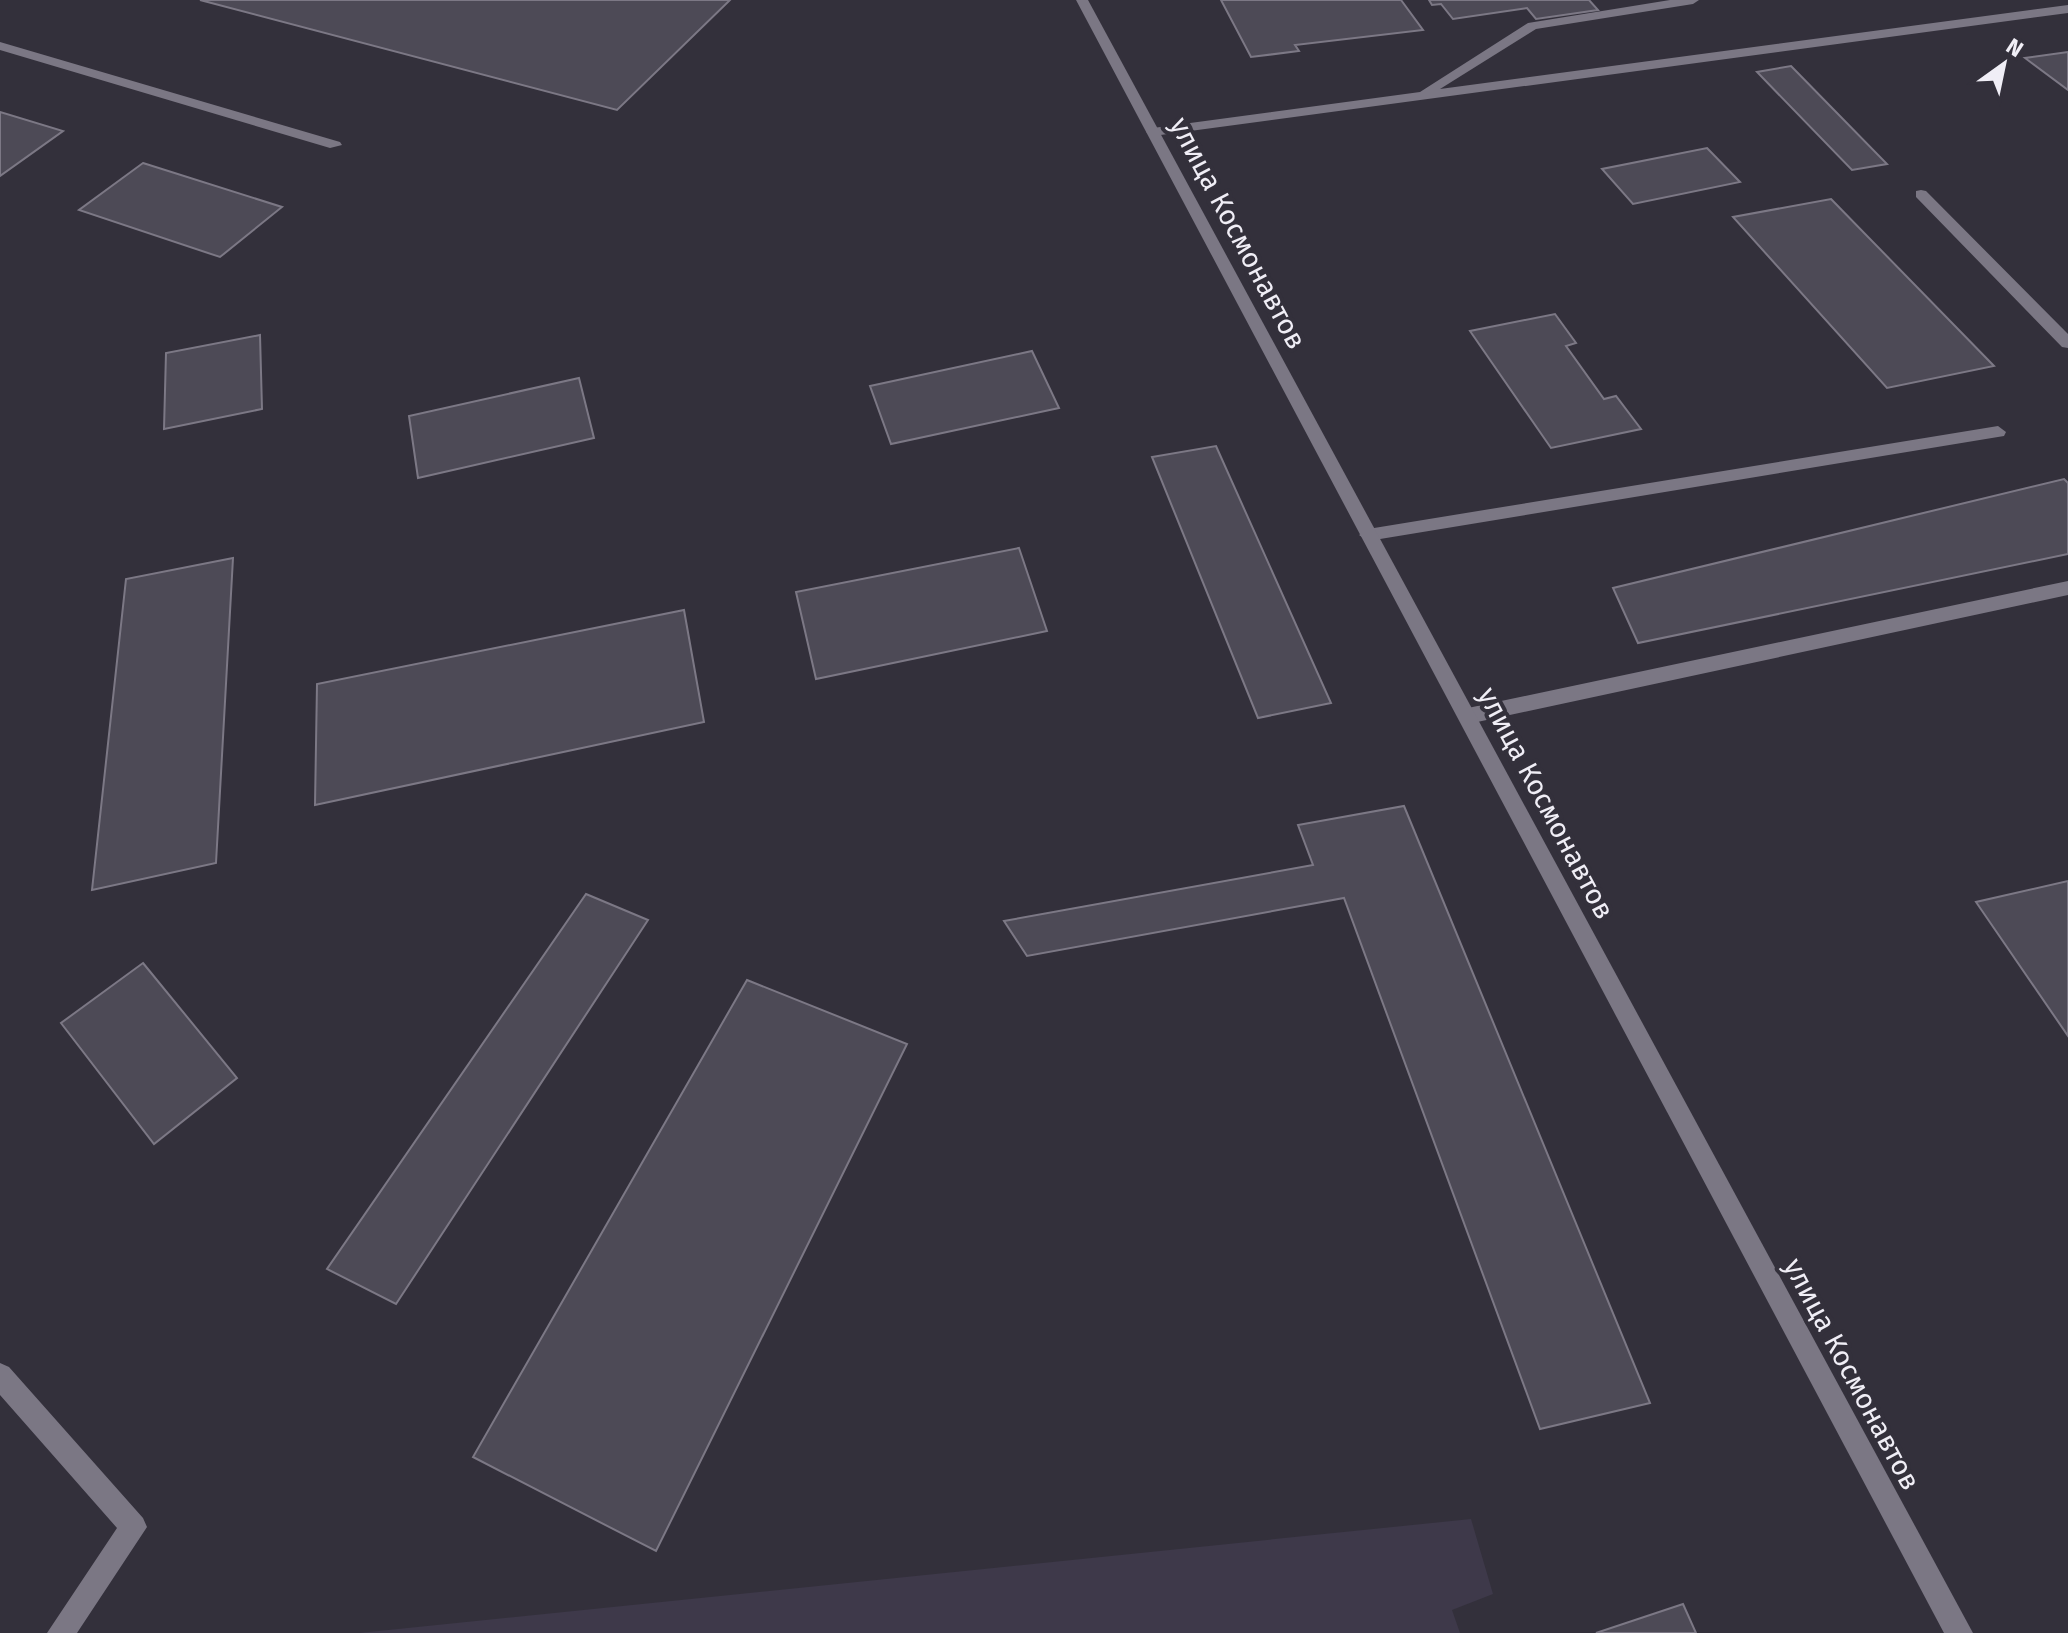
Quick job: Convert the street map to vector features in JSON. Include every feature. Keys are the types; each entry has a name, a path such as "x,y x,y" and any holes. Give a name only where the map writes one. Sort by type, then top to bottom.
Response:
{"main road":[{"name":"улица Космонавтов","path":"1082,0 1959,1633"},
{"path":"1420,96 1532,26 1693,0"},
{"path":"1153,132 2068,9"},
{"path":"0,46 335,145"},
{"path":"1921,194 2068,343"},
{"path":"1368,535 1998,432"},
{"path":"1468,716 2068,588"},
{"path":"0,1376 134,1527 61,1633"}],"shaded area":[{"path":"1471,1519 1493,1594 1452,1610 1460,1633 359,1633"}],"building":[{"path":"200,0 730,0 617,110"},
{"path":"1221,0 1401,0 1423,30 1295,45 1299,51 1251,57"},
{"path":"1429,0 1589,0 1598,10 1536,19 1527,8 1453,19 1441,4 1432,5"},
{"path":"2068,52 2068,90 2025,58"},
{"path":"1791,66 1887,164 1852,170 1757,72"},
{"path":"0,112 63,131 0,176"},
{"path":"1707,148 1740,182 1633,204 1602,169"},
{"path":"143,163 282,207 220,257 79,210"},
{"path":"1831,199 1994,366 1887,388 1733,217"},
{"path":"1555,314 1576,343 1566,346 1604,399 1616,396 1641,429 1551,448 1470,331"},
{"path":"260,335 262,409 164,429 166,353"},
{"path":"1032,351 1059,408 891,444 870,386"},
{"path":"579,378 594,438 418,478 409,416"},
{"path":"1216,446 1331,703 1258,718 1152,457"},
{"path":"2064,479 2068,483 2068,554 1638,643 1613,588"},
{"path":"1019,548 1047,631 816,679 796,592"},
{"path":"233,558 216,863 92,890 126,579"},
{"path":"684,610 704,722 315,805 317,684"},
{"path":"1404,806 1650,1403 1540,1429 1344,898 1027,956 1004,921 1313,865 1298,825"},
{"path":"2068,881 2068,1036 1976,902"},
{"path":"586,894 648,920 396,1304 327,1269"},
{"path":"143,963 237,1078 154,1144 61,1023"},
{"path":"747,980 907,1044 656,1551 473,1457"},
{"path":"1683,1604 1696,1633 1596,1633"}]}
